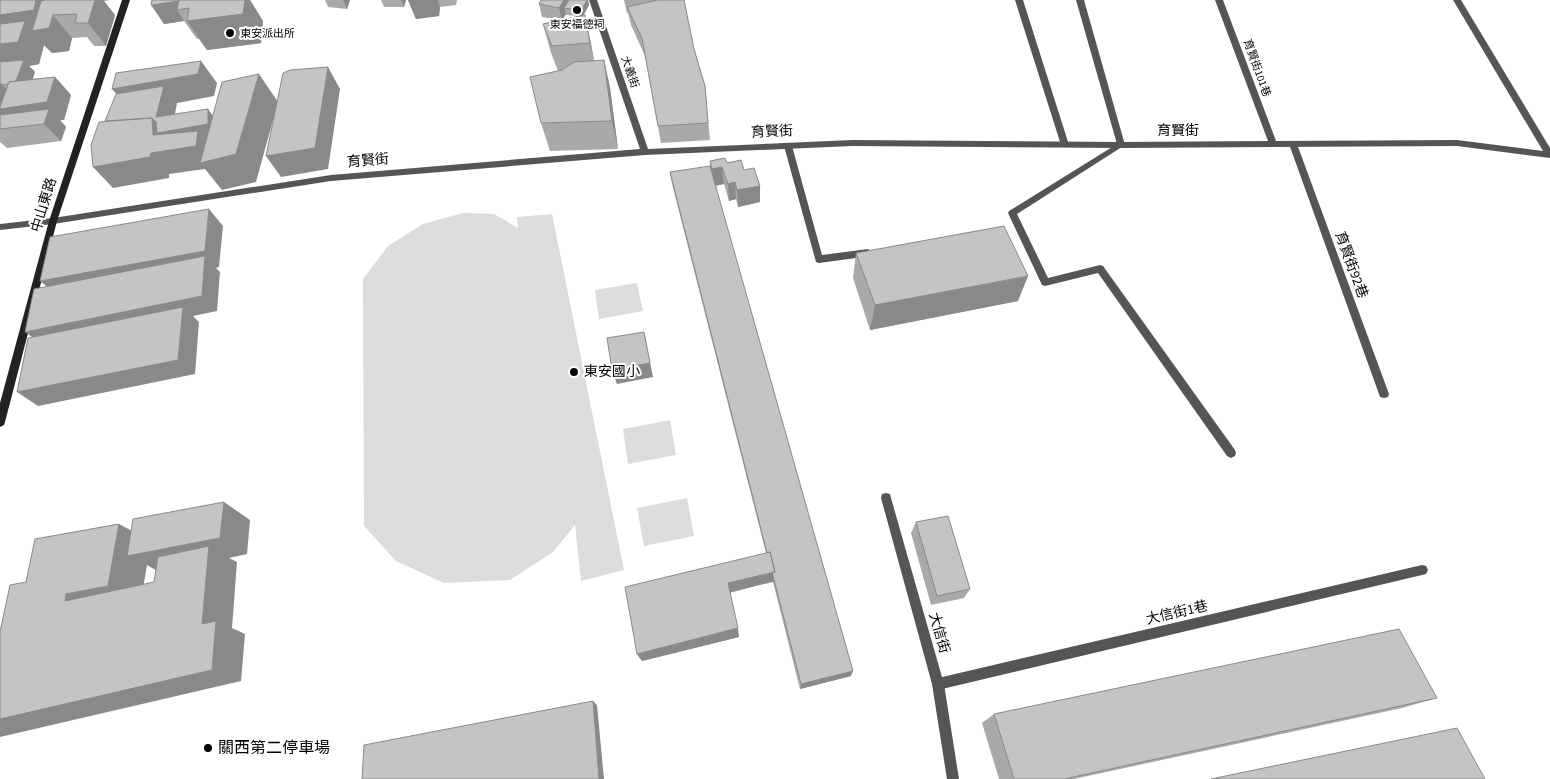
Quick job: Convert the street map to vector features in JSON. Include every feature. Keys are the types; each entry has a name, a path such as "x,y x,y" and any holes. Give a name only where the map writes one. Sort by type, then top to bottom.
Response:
{"street":[{"name":"中山東路","path":"0,422 53,221 126,0"},
{"name":"大義街","path":"594,0 645,152"},
{"path":"1019,0 1065,145"},
{"path":"1080,0 1121,146 1012,213 1045,282 1100,269 1231,453"},
{"name":"育賢街101巷","path":"1219,0 1273,144"},
{"path":"1458,0 1550,155"},
{"name":"育賢街","path":"0,227 53,221 331,178 645,152 852,142 1121,146 1457,143 1550,155"},
{"name":"育賢街92巷","path":"1292,144 1384,394"},
{"path":"788,146 819,259 876,252"},
{"name":"大信街","path":"886,498 938,684 953,779"},
{"name":"大信街1巷","path":"938,684 1422,570"}],"shaded area":[{"path":"463,213 494,214 518,228 517,217 552,214 624,570 581,581 575,525 553,552 510,580 444,583 396,561 364,526 363,279 388,246 423,224"},
{"path":"637,283 643,311 599,319 595,290"},
{"path":"670,420 676,455 628,464 623,429"},
{"path":"687,498 694,536 644,546 637,508"}],"building":[{"path":"0,0 36,0 34,10 0,15"},
{"path":"95,0 88,23 75,23 77,14 53,15 49,28 32,31 41,1"},
{"path":"152,0 179,0 179,1 151,5"},
{"path":"179,0 245,0 243,14 187,21 189,8 177,10"},
{"path":"541,0 564,0 559,8 539,4"},
{"path":"569,0 587,0 581,11 564,8"},
{"path":"658,0 684,0 694,49 705,86 708,123 658,126 642,38 627,7"},
{"path":"585,15 590,43 552,46 543,24"},
{"path":"25,21 18,42 0,44 0,24"},
{"path":"24,60 16,81 2,85 0,82 0,62"},
{"path":"604,60 612,121 541,123 530,77 562,70 574,62"},
{"path":"201,61 198,74 112,89 116,73"},
{"path":"328,67 315,148 266,156 283,73 290,70"},
{"path":"259,74 236,154 200,163 222,82"},
{"path":"55,77 47,102 0,109 9,82"},
{"path":"164,86 156,117 208,109 208,124 157,133 156,122 152,118 105,121 116,94"},
{"path":"49,109 44,124 0,129 0,115"},
{"path":"152,118 153,135 198,131 196,146 151,153 150,157 93,167 91,145 99,122"},
{"path":"725,158 727,163 741,160 744,170 754,168 760,186 737,190 735,182 728,184 722,167 712,169 710,161"},
{"path":"710,166 853,671 801,684 772,572 775,572 770,552 767,553 670,172"},
{"path":"209,209 205,251 40,281 50,237"},
{"path":"1004,226 1028,276 875,305 856,253"},
{"path":"205,256 202,296 25,332 34,289"},
{"path":"183,307 178,360 17,392 28,338"},
{"path":"644,332 650,363 612,370 607,338"},
{"path":"224,502 220,538 127,556 133,519"},
{"path":"948,516 970,589 937,596 916,522"},
{"path":"119,524 108,586 66,594 65,601 154,582 158,557 209,546 202,624 216,621 212,670 0,719 0,632 10,585 26,582 35,539"},
{"path":"770,552 775,572 728,583 738,628 637,654 625,587"},
{"path":"1399,629 1437,698 1064,779 1014,779 994,714"},
{"path":"593,701 599,779 362,779 364,745"},
{"path":"1457,728 1485,779 1211,779"}],"place":[{"name":"東安福德祠","path":"577,10"},
{"name":"東安派出所","path":"230,33"},
{"name":"東安國小","path":"574,372"},
{"name":"關西第二停車場","path":"208,748"}]}
